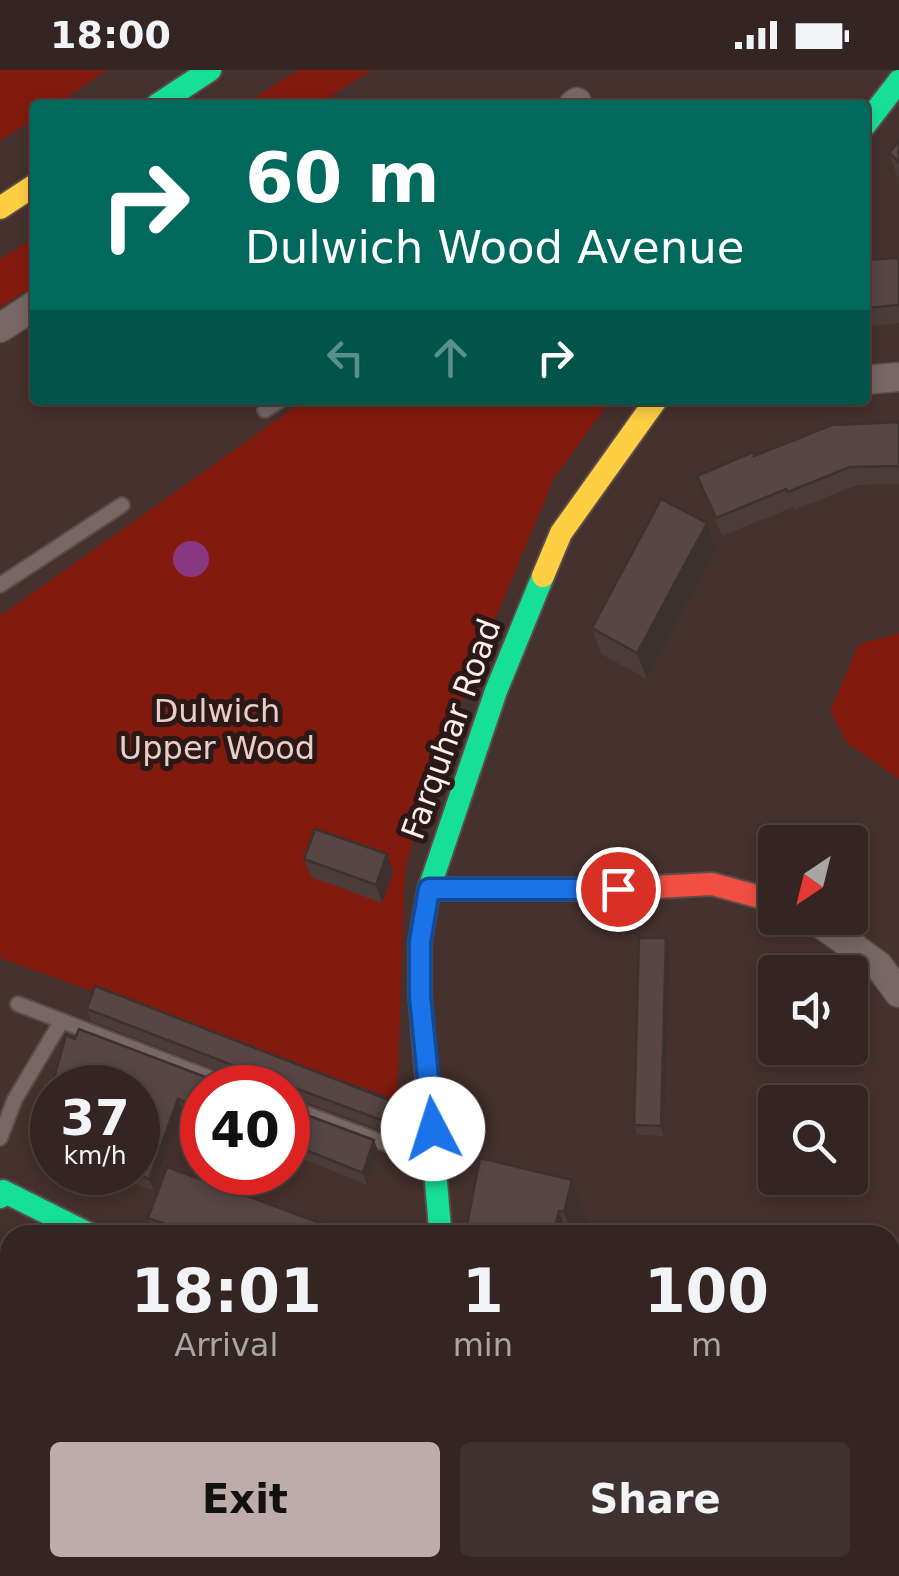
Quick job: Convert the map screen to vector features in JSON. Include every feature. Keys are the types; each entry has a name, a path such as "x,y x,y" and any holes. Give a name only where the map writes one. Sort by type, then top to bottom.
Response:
{"street":[{"path":"165,100 210,70"},
{"path":"870,119 899,81"},
{"path":"0,208 30,188"},
{"path":"0,328 30,308"},
{"path":"870,380 899,377"},
{"name":"Farquhar Road","path":"440,1225 420,996 420,942 429,889 496,690 561,533 652,405"},
{"path":"429,889 618,889 712,884 758,896"},
{"path":"837,935 878,965 899,993"},
{"path":"1,1186 73,1225"}],"lane":[{"path":"265,410 272,405"},
{"path":"0,585 122,505"},
{"path":"18,1004 180,1067"},
{"path":"0,1138 15,1099 61,1022"},
{"path":"310,1115 436,1162"}],"green space":[{"path":"0,70 108,70 63,100 30,100 30,121 0,141"},
{"path":"298,70 372,70 325,100 251,100"},
{"path":"30,240 30,288 0,307 0,259"},
{"name":"Dulwich Upper Wood","path":"298,405 607,405 554,478 431,774 405,871 397,1100 310,1069 310,1065 299,1065 0,958 0,616"},
{"path":"899,633 899,779 847,743 830,711 859,644"}],"shaded area":[{"path":"191,541 204,546 209,559 204,572 191,577 178,572 173,559 178,546"}],"building":[{"path":"899,141 899,162 889,153"},
{"path":"899,258 899,305 870,308 870,260"},
{"path":"899,422 899,466 850,467 716,518 697,476 832,425"},
{"path":"661,499 707,523 637,653 592,628"},
{"path":"315,829 387,854 376,885 304,859"},
{"path":"639,938 666,938 661,1126 634,1125"},
{"path":"95,986 299,1065 232,1065 87,1009"},
{"path":"79,1029 180,1067 180,1100 160,1149 160,1065 58,1065 66,1035 75,1039"},
{"path":"310,1069 389,1100 381,1120 310,1094"},
{"path":"310,1116 374,1140 363,1173 310,1152"},
{"path":"480,1158 572,1180 564,1212 559,1211 556,1225 467,1225"},
{"path":"167,1167 180,1172 180,1195 244,1195 326,1225 167,1225 148,1218 157,1195 160,1195"}],"traffic: fast":[{"path":"165,100 210,70"},
{"path":"870,119 899,81"},
{"path":"440,1225 420,996 420,942 429,889 496,691 543,576"},
{"path":"0,1197 3,1191 71,1225"}],"traffic: slow":[{"path":"0,208 30,188"},
{"path":"543,576 561,533 652,405"}],"traffic: jam":[{"path":"429,889 617,889 712,884 758,896"}],"route":[{"path":"433,1129 420,996 420,942 429,889 618,889"}]}
